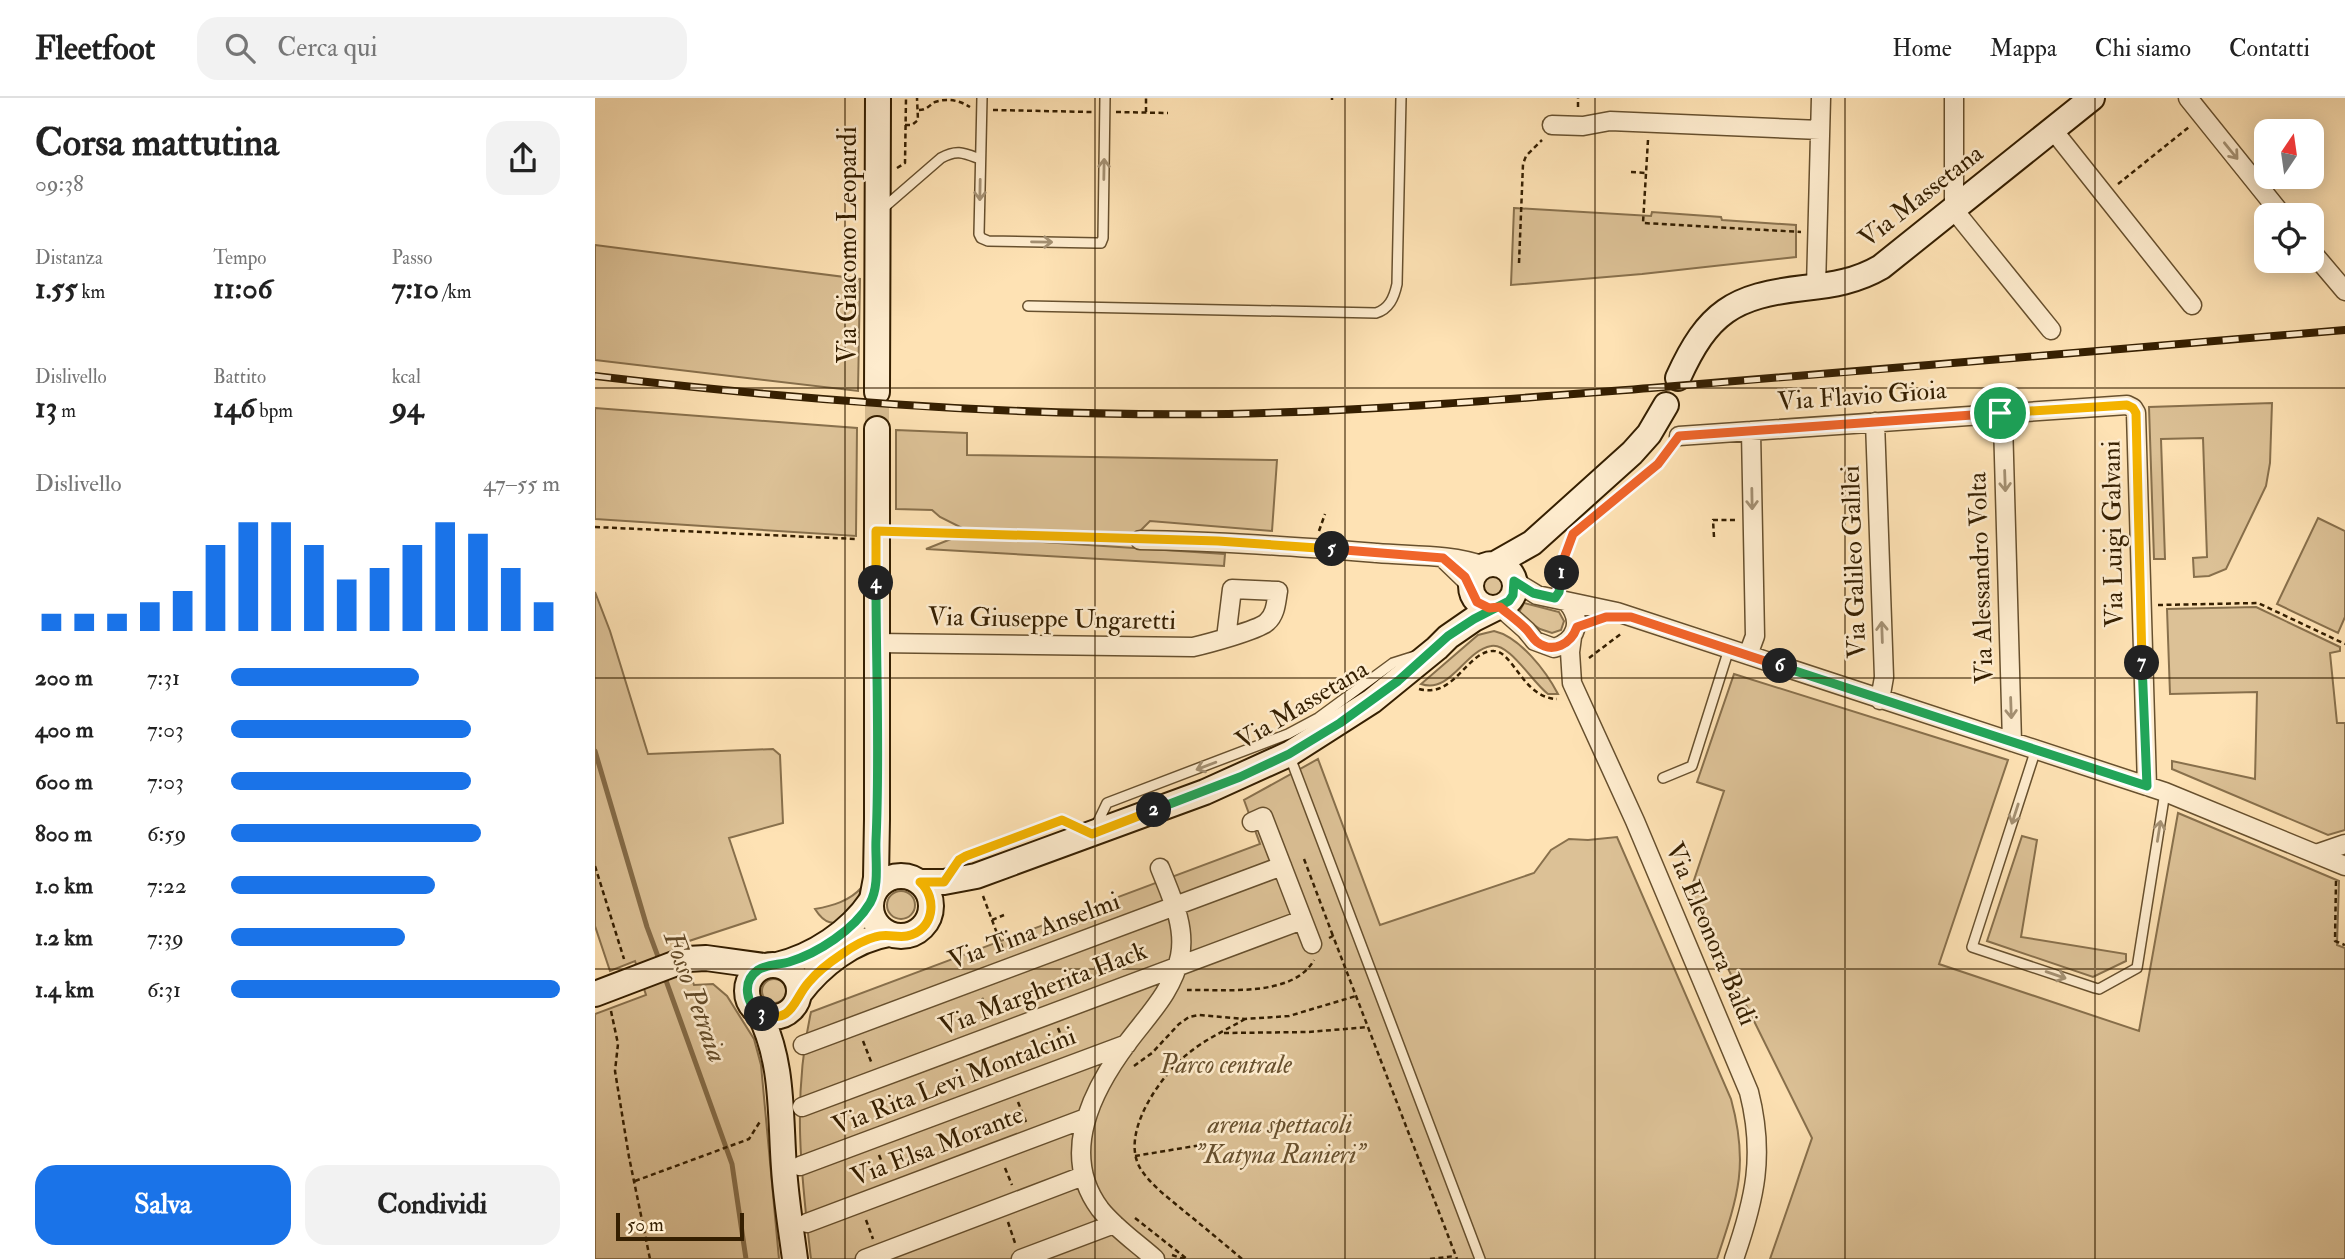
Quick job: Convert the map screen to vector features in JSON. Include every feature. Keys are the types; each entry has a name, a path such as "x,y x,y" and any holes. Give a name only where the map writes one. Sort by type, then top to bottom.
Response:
{"main road":[{"name":"Via Giacomo Leopardi","path":"877,392 878,98"},
{"name":"Via Massetana","path":"1678,378 1701,335 1730,307 1760,295 1855,280 1869,274 1954,210 2053,130 2084,101"},
{"name":"Via Massetana","path":"1443,642 1491,577 1632,453 1649,434 1666,405"},
{"path":"877,429 877,819 876,878 872,897 874,920 889,934"},
{"name":"Via Massetana","path":"931,913 944,900 979,884 1092,834 1205,792 1289,754 1372,701 1474,619 1509,601 1513,595 1491,577"},
{"path":"1491,577 1477,602 1483,606 1498,608"},
{"path":"682,964 719,971 772,1017 787,1013 817,973 863,941 889,934 898,936 915,933 923,928 931,913 926,881 894,856 877,819"},
{"path":"795,1259 784,1172 779,1082 772,1043 753,1003 751,978 771,966 794,961 831,940 856,920 883,881 906,876 926,881"},
{"name":"Via Massetana","path":"926,881 979,884"},
{"path":"595,994 626,974 706,958 771,966 792,973 798,982 796,1001 779,1082"}],"street":[{"path":"1816,286 1821,98"},
{"path":"1954,98 1954,210 2051,330"},
{"path":"2188,98 2272,203"},
{"path":"1552,125 1583,126 1610,121 1820,130"},
{"path":"2053,130 2192,305"},
{"path":"2324,266 2345,291"},
{"name":"Via Flavio Gioia","path":"1679,436 2127,405 2133,408"},
{"name":"Via Luigi Galvani","path":"2133,408 2136,413 2147,786"},
{"name":"Via Alessandro Volta","path":"2000,413 2003,422 2012,742"},
{"name":"Via Galileo Galilei","path":"1875,422 1884,677 1880,700"},
{"path":"1748,655 1755,636 1751,431"},
{"path":"1140,540 1218,541 1443,558 1533,593 1594,607 1629,622"},
{"path":"1561,600 1575,613 1574,632"},
{"path":"1498,608 1554,657 1572,683"},
{"path":"1542,645 1554,648 1566,643 1574,632 1606,617 1729,649 2165,792 2343,865"},
{"name":"Via Eleonora Baldi","path":"1574,632 1570,652 1572,683 1635,821 1749,1092 1755,1115 1757,1167 1750,1213 1734,1259"},
{"name":"Via Giuseppe Ungaretti","path":"876,643 1183,647 1214,643 1226,638"},
{"path":"1252,822 1263,817 1314,950"},
{"path":"2316,854 2345,844"},
{"name":"Via Tina Anselmi","path":"803,1045 1282,866"},
{"path":"1156,1259 1120,1218 1100,1209 1083,1176 1081,1146 1086,1118 1096,1095 1127,1044 1167,992 1177,966 1180,923 1160,868"},
{"name":"Via Margherita Hack","path":"802,1107 1302,920"},
{"name":"Via Rita Levi Montalcini","path":"800,1167 1127,1044"},
{"name":"Via Elsa Morante","path":"807,1223 1086,1118"},
{"path":"872,1256 1083,1176"},
{"path":"1019,1252 1120,1218"}],"lane":[{"path":"982,98 981,238 988,241 1101,243 1105,98"},
{"path":"1028,306 1362,313 1382,311 1392,300 1398,284 1401,98"},
{"path":"877,213 941,158 952,152 980,159"},
{"path":"1561,600 1563,561 1573,534 1658,464 1679,436"},
{"path":"876,531 910,531"},
{"path":"926,881 966,856 1062,820 1092,834 1107,803 1288,734 1318,718 1394,663 1443,642"},
{"path":"1663,778 1692,766 1729,649"},
{"path":"2036,750 1972,947 2095,988 2099,989 2137,968 2165,792"},
{"path":"1289,754 1480,1259"}],"path":[{"path":"877,182 905,163 906,98"},
{"path":"905,125 917,122 917,98"},
{"path":"1146,98 1146,113"},
{"path":"1577,114 1578,98"},
{"path":"919,110 925,110 940,100 949,99 981,110 1105,112"},
{"path":"1117,112 1168,113"},
{"path":"2122,181 2203,116"},
{"path":"1650,123 1643,223 1796,232"},
{"path":"1519,263 1523,164 1526,156 1541,142 1552,125"},
{"path":"1631,172 1646,173"},
{"path":"1320,528 1325,514"},
{"path":"1714,537 1713,520 1753,520"},
{"path":"595,527 848,539"},
{"path":"910,531 1140,540"},
{"path":"2140,605 2258,603 2345,644"},
{"path":"1580,664 1614,641 1629,622"},
{"path":"1417,689 1426,691 1444,687 1484,653 1494,650 1504,656 1534,691 1549,699 1556,699"},
{"path":"1282,866 1304,859 1456,1257 1430,1259"},
{"path":"2343,865 2336,878 2335,941 2345,945"},
{"path":"595,866 621,947 626,974"},
{"path":"979,884 1010,968"},
{"path":"992,920 1004,915"},
{"path":"1167,992 1242,990 1271,986 1303,973 1311,966 1314,950 1333,936"},
{"path":"1093,937 1113,990"},
{"path":"975,981 995,1034"},
{"path":"1131,1068 1189,1017 1199,1015 1245,1019 1289,1016 1356,996"},
{"path":"611,1013 618,1044 615,1071 650,1259"},
{"path":"1052,1013 1072,1064"},
{"path":"1242,1259 1158,1189 1141,1170 1135,1156 1134,1139 1136,1129 1157,1089 1186,1055 1245,1019"},
{"path":"857,1025 877,1078"},
{"path":"1220,1034 1309,1032 1368,1027"},
{"path":"913,1065 933,1116"},
{"path":"1012,1087 1032,1139"},
{"path":"635,1181 749,1139 767,1112"},
{"path":"873,1139 893,1191"},
{"path":"1135,1156 1213,1143"},
{"path":"999,1151 1019,1252"},
{"path":"860,1203 872,1256"},
{"path":"1120,1218 1171,1244 1187,1259"}],"green space":[{"path":"1514,208 1651,216 1652,212 1796,225 1796,257 1511,285"},
{"path":"595,245 860,279 858,391 595,360"},
{"path":"2272,403 2270,463 2266,486 2226,569 2209,576 2194,577 2193,558 2207,557 2203,438 2161,439 2165,559 2154,559 2149,407"},
{"path":"595,408 857,428 856,536 595,519"},
{"path":"896,430 967,433 967,455 1277,460 1272,531 1150,521 1136,535 1126,537 964,529 932,510 896,509"},
{"path":"2318,518 2345,531 2345,617 2338,633 2277,604"},
{"path":"967,537 1225,554 1224,566 926,549 951,539"},
{"path":"1493,573 1502,577 1506,586 1502,595 1493,599 1484,595 1480,586 1484,577"},
{"path":"595,592 610,631 648,754 773,749 780,755 783,823 729,838 756,919 680,944 694,985 713,984 727,996 754,1039 761,1065 779,1259 595,1259 595,1014 646,995 635,961 610,971 595,926"},
{"path":"1524,603 1559,612 1564,621 1561,630 1552,633 1540,629 1518,614"},
{"path":"2256,607 2340,647 2340,651 2330,653 2337,723 2345,723 2345,830 2328,835 2172,769 2172,761 2255,779 2257,692 2170,694 2167,609"},
{"path":"1494,631 1504,634 1523,648 1547,675 1558,694 1548,694 1513,656 1498,646 1481,649 1441,683 1421,684 1478,635"},
{"path":"1734,674 2008,760 1939,964 2139,1031 2178,813 2339,881 2337,945 2345,948 2345,1259 1770,1259 1812,1138 1690,892 1724,791 1697,782"},
{"name":"Parco centrale","path":"1318,759 1380,925 1534,873 1551,850 1569,839 1617,837 1731,1099 1739,1143 1739,1180 1731,1217 1717,1259 811,1259 804,1197 800,1105 805,1043 811,1012 1260,844 1244,800"},
{"path":"2022,836 2037,840 2021,937 2126,954 2126,961 2093,977 1987,941"},
{"path":"862,887 855,905 837,922 822,918 815,909 840,902"},
{"path":"901,891 911,895 915,905 911,915 901,919 891,915 887,905 891,895"},
{"path":"774,979 782,983 786,991 782,999 774,1003 766,999 762,991 766,983"}],"waterway":[{"name":"Fosso Petraia","path":"595,751 647,927 660,962"},
{"name":"Fosso Petraia","path":"664,975 732,1164 746,1259"}],"tunnel":[{"path":"877,392 877,429"}],"railway":[{"path":"595,376 911,406 1069,413 1228,414 1492,400 2345,330"}],"route":[{"path":"2000,413 1679,436 1658,464 1573,534 1563,561 1561,583 1555,598 1533,593 1514,581 1513,595 1503,606 1496,608 1474,619 1448,636 1372,701 1289,754 1205,792 1092,834 1062,820 966,856 959,860 944,882 920,882 928,890 932,907 923,928 907,936 875,936 853,947 811,979 799,994 793,1008 780,1016 772,1017 758,1012 750,1001 747,989 754,973 770,965 794,961 824,945 862,914 873,894 876,878 877,819 876,531 1218,541 1443,558 1465,577 1477,602 1489,608 1496,608 1500,607 1535,641 1546,647 1554,648 1566,643 1577,627 1595,619 1631,617 2147,786 2136,413 2127,405 2000,413"}],"park label":[{"name":"arena spettacoli \"Katyna Ranieri\"","path":"1280,1140"}]}
